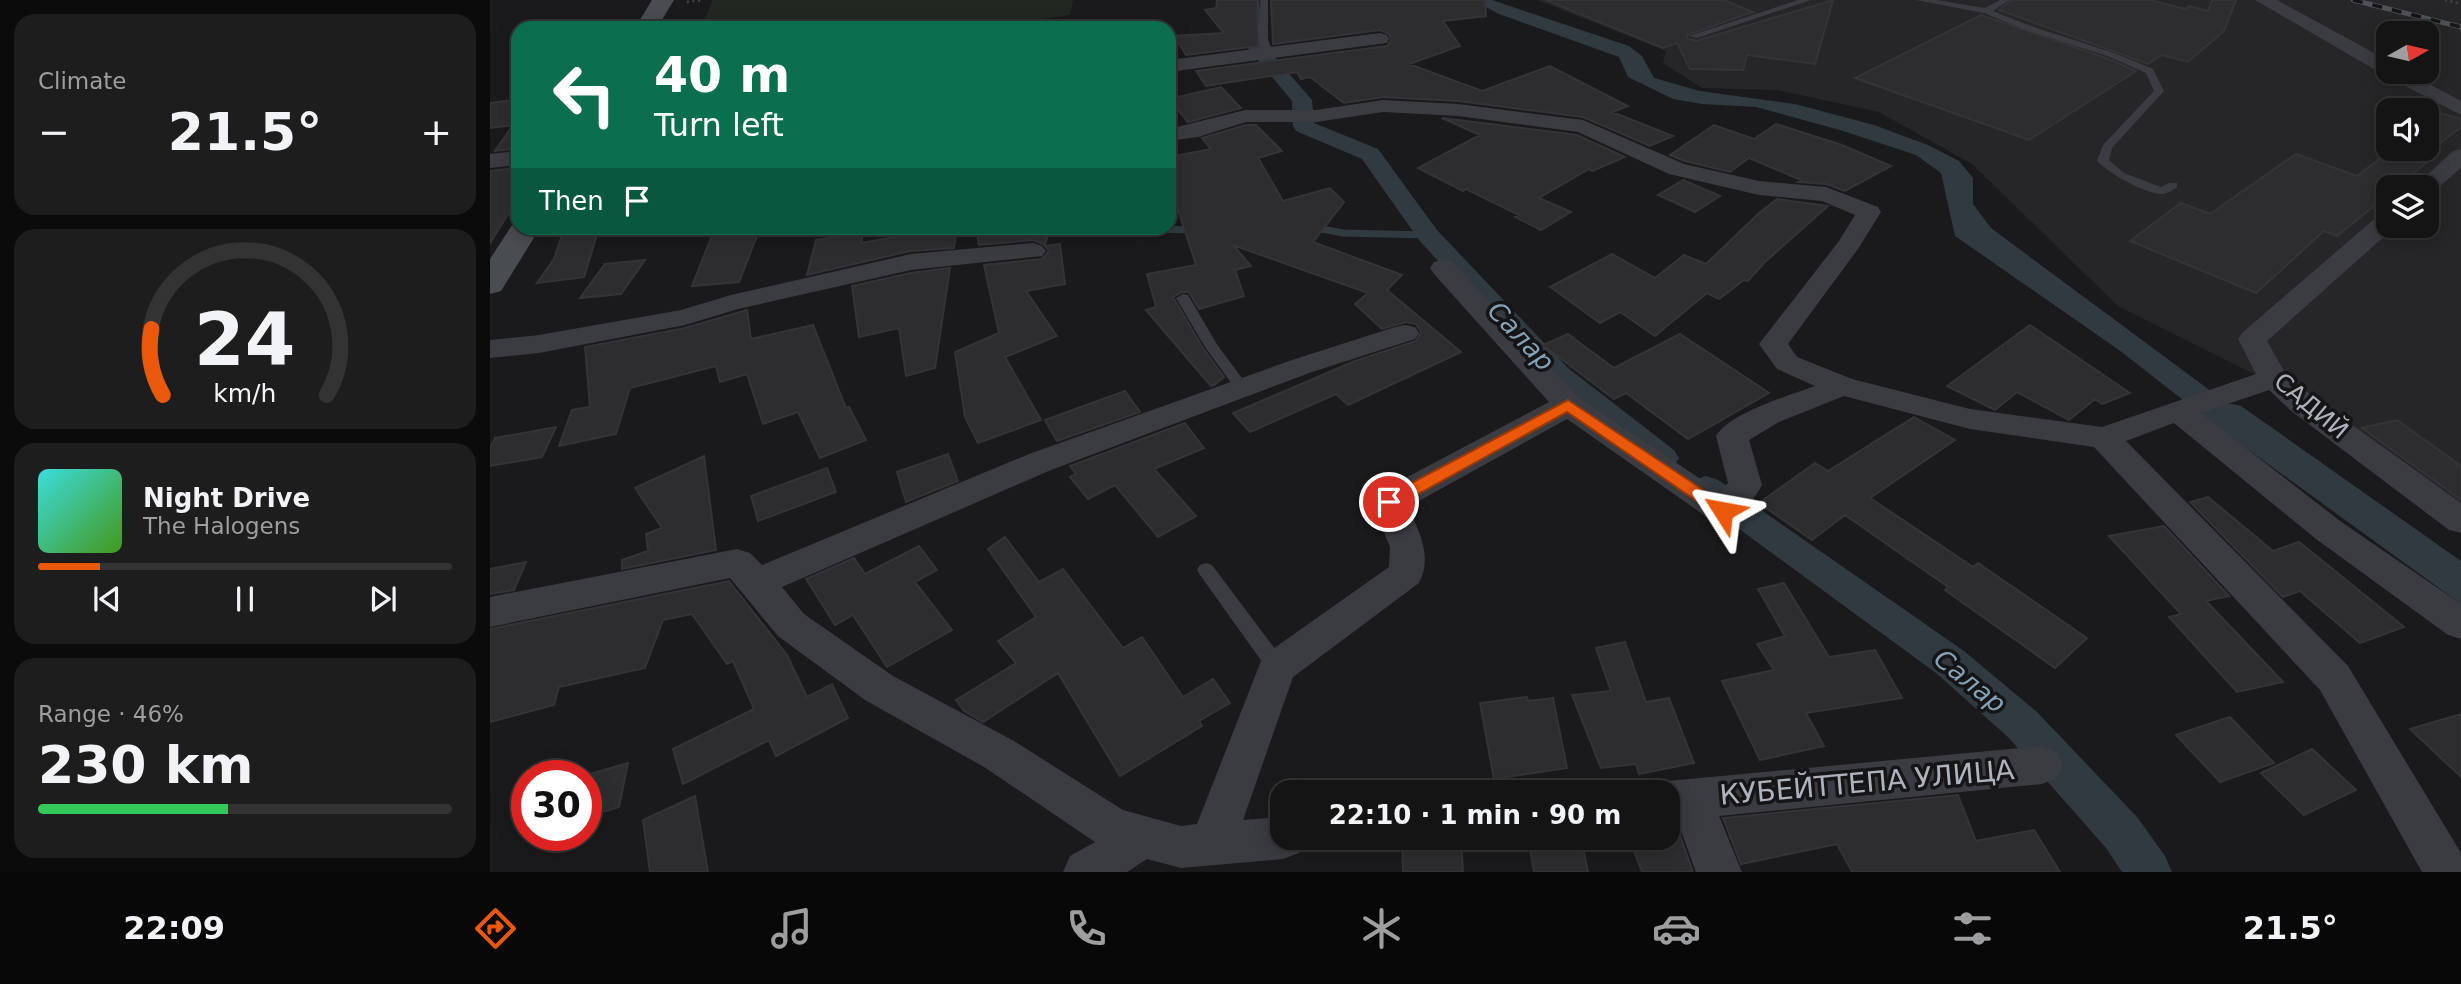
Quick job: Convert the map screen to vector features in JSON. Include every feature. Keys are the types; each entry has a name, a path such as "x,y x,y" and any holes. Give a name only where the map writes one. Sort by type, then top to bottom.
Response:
{"street":[{"path":"650,21 663,0"},
{"path":"2264,0 2376,62"},
{"path":"1176,65 1380,39"},
{"path":"2415,84 2461,109"},
{"path":"1176,134 1245,116 1317,116 1384,106 1458,110 1583,126 1677,169 1759,188 1826,194 1869,212 1849,244 1773,344 1787,363 1842,386 1970,419 2104,438 2274,378"},
{"path":"2439,175 2461,156"},
{"path":"490,161 511,159"},
{"name":"САДИЙ","path":"2376,230 2252,339 2261,360 2274,378 2329,425 2461,521"},
{"path":"490,284 521,235"},
{"path":"490,349 539,344 684,317 731,303 911,262 1033,251"},
{"path":"1443,268 1568,405 1723,511 1745,485 1732,436 1768,415 1842,386"},
{"path":"757,582 1040,461 1405,332"},
{"path":"1212,844 1277,667 1406,573 1408,547 1389,502 1568,405"},
{"path":"2181,409 2328,530 2461,624"},
{"path":"2104,438 2334,678 2447,872"},
{"path":"490,612 737,563 757,582 791,625 879,688 999,754 1112,828 1181,847 1270,839"},
{"name":"КУБЕЙТТЕПА УЛИЦА","path":"1680,800 2042,765"},
{"name":"КУБЕЙТТЕПА УЛИЦА","path":"1680,802 1719,872"},
{"path":"1086,872 1143,837"}],"lane":[{"path":"1264,0 1267,13 1262,28 1262,44 1269,54"},
{"path":"1694,36 1807,0"},
{"path":"1920,0 1986,12 2015,25 2150,71 2159,91 2107,147 2103,161 2120,175 2162,191 2174,185"},
{"path":"1986,12 2006,0"},
{"path":"1183,298 1212,347 1242,388"},
{"path":"1206,570 1277,667"}],"path":[{"path":"2445,0 2461,4"}],"shaded area":[{"path":"713,0 1073,0 1070,15 1028,21 704,21"},
{"path":"1472,0 1492,0 1629,46 1642,56 1654,78 1700,91 1795,104 1874,125 1928,145 1959,161 1973,178 1973,204 1991,228 2227,403 2241,406 2461,561 2461,604 2224,432 2119,350 1955,236 1941,173 1916,155 1840,130 1756,107 1702,104 1673,99 1628,77 1619,57 1499,14"},
{"path":"1537,0 2461,0 2461,508 2328,411 2118,306 1972,164 1879,112 1777,90 1702,88 1663,63 1666,51"}],"building":[{"path":"1217,0 1257,0 1258,46 1186,55 1176,36 1224,33 1205,10 1216,8"},
{"path":"1271,0 1485,0 1486,16 1443,21 1460,46 1409,64 1482,91 1550,66 1628,106 1612,112 1673,136 1650,146 1583,117 1458,101 1383,97 1344,103 1310,77 1301,79 1297,72 1206,86 1196,71 1387,46 1391,40 1389,34 1380,30 1273,44"},
{"path":"1546,0 1724,0 1753,12 1687,35 1688,39 1696,41 1833,0 1815,64 1747,55 1743,70 1690,69 1677,43 1663,48"},
{"path":"2012,0 2150,0 2185,9 2189,6 2208,11 2212,0 2236,0 2224,31 2188,62 2162,55 2148,64 1999,10"},
{"path":"1981,15 2136,71 2029,140 1855,78"},
{"path":"1221,87 1241,108 1188,122 1176,107 1176,97"},
{"path":"511,100 511,125 490,128 490,103"},
{"path":"2439,113 2461,119 2461,127 2439,144"},
{"path":"1442,118 1577,135 1625,157 1592,171 1589,169 1539,198 1571,212 1541,230 1515,217 1519,215 1418,168 1480,135"},
{"path":"1776,124 1842,145 1891,166 1845,191 1826,184 1798,182 1801,180 1749,158 1730,172 1670,155 1714,125 1754,139"},
{"path":"1246,125 1256,125 1282,151 1258,158 1283,201 1330,188 1344,202 1313,242 1402,275 1387,290 1461,352 1348,405 1336,394 1250,432 1233,413 1355,361 1416,341 1421,332 1416,324 1406,322 1382,329 1355,304 1368,293 1233,245 1251,266 1235,270 1244,296 1199,309 1189,292 1173,297 1203,348 1224,377 1211,386 1146,310 1156,307 1147,274 1196,265 1176,203 1176,156 1211,149 1202,138"},
{"path":"511,128 511,149 495,151"},
{"path":"2296,154 2357,176 2376,161 2429,161 2411,175 2376,175 2376,204 2337,236 2324,231 2256,293 2130,241 2181,203 2210,214"},
{"path":"511,169 511,209 490,243 490,171"},
{"path":"1683,180 1720,196 1695,212 1658,195"},
{"path":"1777,199 1828,206 1765,262 1748,281 1744,280 1719,299 1707,293 1655,336 1620,312 1600,323 1550,287 1612,254 1655,278 1684,255 1706,264"},
{"path":"562,235 597,235 584,277 537,283 554,259"},
{"path":"712,235 757,235 739,282 692,286"},
{"path":"863,235 861,243 906,235 956,235 954,248 910,251 807,275 816,240"},
{"path":"977,235 1048,235 1045,245 1033,240 979,245"},
{"path":"1060,244 1065,284 1026,291 1057,336 1005,357 1041,420 978,443 965,417 955,352 999,333 984,265 1042,259 1049,251 1045,246"},
{"path":"645,260 621,294 580,298 605,264"},
{"path":"950,268 935,368 906,376 899,328 859,337 852,286 911,273"},
{"path":"747,310 751,339 813,325 846,408 849,407 866,440 820,458 798,412 763,424 747,374 720,382 716,366 630,388 616,434 559,446 572,410 590,407 585,347 685,328"},
{"path":"2030,325 2130,393 2102,404 2095,399 2069,420 2017,392 1995,410 1947,386"},
{"path":"1568,334 1614,368 1680,334 1769,393 1688,439 1626,393 1614,399 1543,345"},
{"path":"1125,391 1140,412 1057,441 1045,420"},
{"path":"1914,417 1955,440 1870,498 1973,567 1978,563 2087,638 2055,668 1945,590 1948,587 1845,515 1812,540 1759,503 1815,463 1828,471"},
{"path":"2397,420 2461,466 2461,500 2362,428"},
{"path":"1185,423 1204,448 1154,469 1196,516 1158,537 1115,485 1088,499 1070,477 1076,474 1070,466"},
{"path":"556,427 542,457 490,466 490,447 495,438"},
{"path":"948,454 958,481 906,502 897,472"},
{"path":"704,456 716,550 622,569 622,560 648,551 646,534 662,528 635,488"},
{"path":"827,468 836,492 758,521 751,496"},
{"path":"2208,497 2273,551 2299,542 2404,627 2360,643 2300,591 2283,597 2190,502"},
{"path":"2164,526 2229,596 2206,601 2283,682 2237,692 2169,617 2181,614 2109,536"},
{"path":"1005,537 1039,582 1063,569 1123,648 1142,637 1183,697 1213,679 1230,703 1199,721 1202,726 1120,776 1058,673 983,722 964,711 956,700 1016,663 998,641 1036,617 988,549"},
{"path":"919,546 937,570 915,582 952,630 887,667 853,615 835,625 806,579 854,558 865,574"},
{"path":"526,562 514,590 490,594 490,569"},
{"path":"729,581 787,655 807,697 832,684 848,718 776,756 769,740 683,784 673,749 754,709 733,661 727,664 692,614 663,620 645,668 559,687 554,705 490,722 490,629"},
{"path":"1784,583 1829,657 1875,650 1902,698 1806,713 1824,746 1760,760 1722,681 1774,670 1757,644 1785,636 1758,589"},
{"path":"1625,642 1646,702 1669,698 1694,763 1639,774 1636,764 1601,768 1572,695 1611,691 1596,648"},
{"path":"1527,697 1528,701 1553,698 1567,768 1494,779 1480,703"},
{"path":"2461,714 2461,777 2410,729"},
{"path":"2230,717 2274,763 2220,782 2176,735"},
{"path":"2312,749 2356,790 2304,815 2261,773"},
{"path":"628,763 619,807 602,812 602,770"},
{"path":"1958,795 1976,841 2034,830 2060,872 1852,872 1837,844 1741,864 1723,818"},
{"path":"695,796 708,872 650,872 643,820"},
{"path":"1680,835 1693,872 1642,872 1634,850 1680,850"},
{"path":"1402,850 1462,850 1463,872 1403,872"},
{"path":"1530,850 1583,850 1588,872 1534,872"}],"waterway":[{"name":"Салар","path":"1250,0 1256,47 1302,100 1304,126 1370,154 1428,235 1558,375 1663,458"},
{"path":"1311,227 1343,233 1428,235"},
{"path":"1176,230 1196,230"},
{"name":"Салар","path":"1706,488 1950,662 2023,725 2122,833 2149,872"}],"railway":[{"path":"2353,0 2461,27"}],"route":[{"path":"1389,502 1568,405 1723,511"}]}
